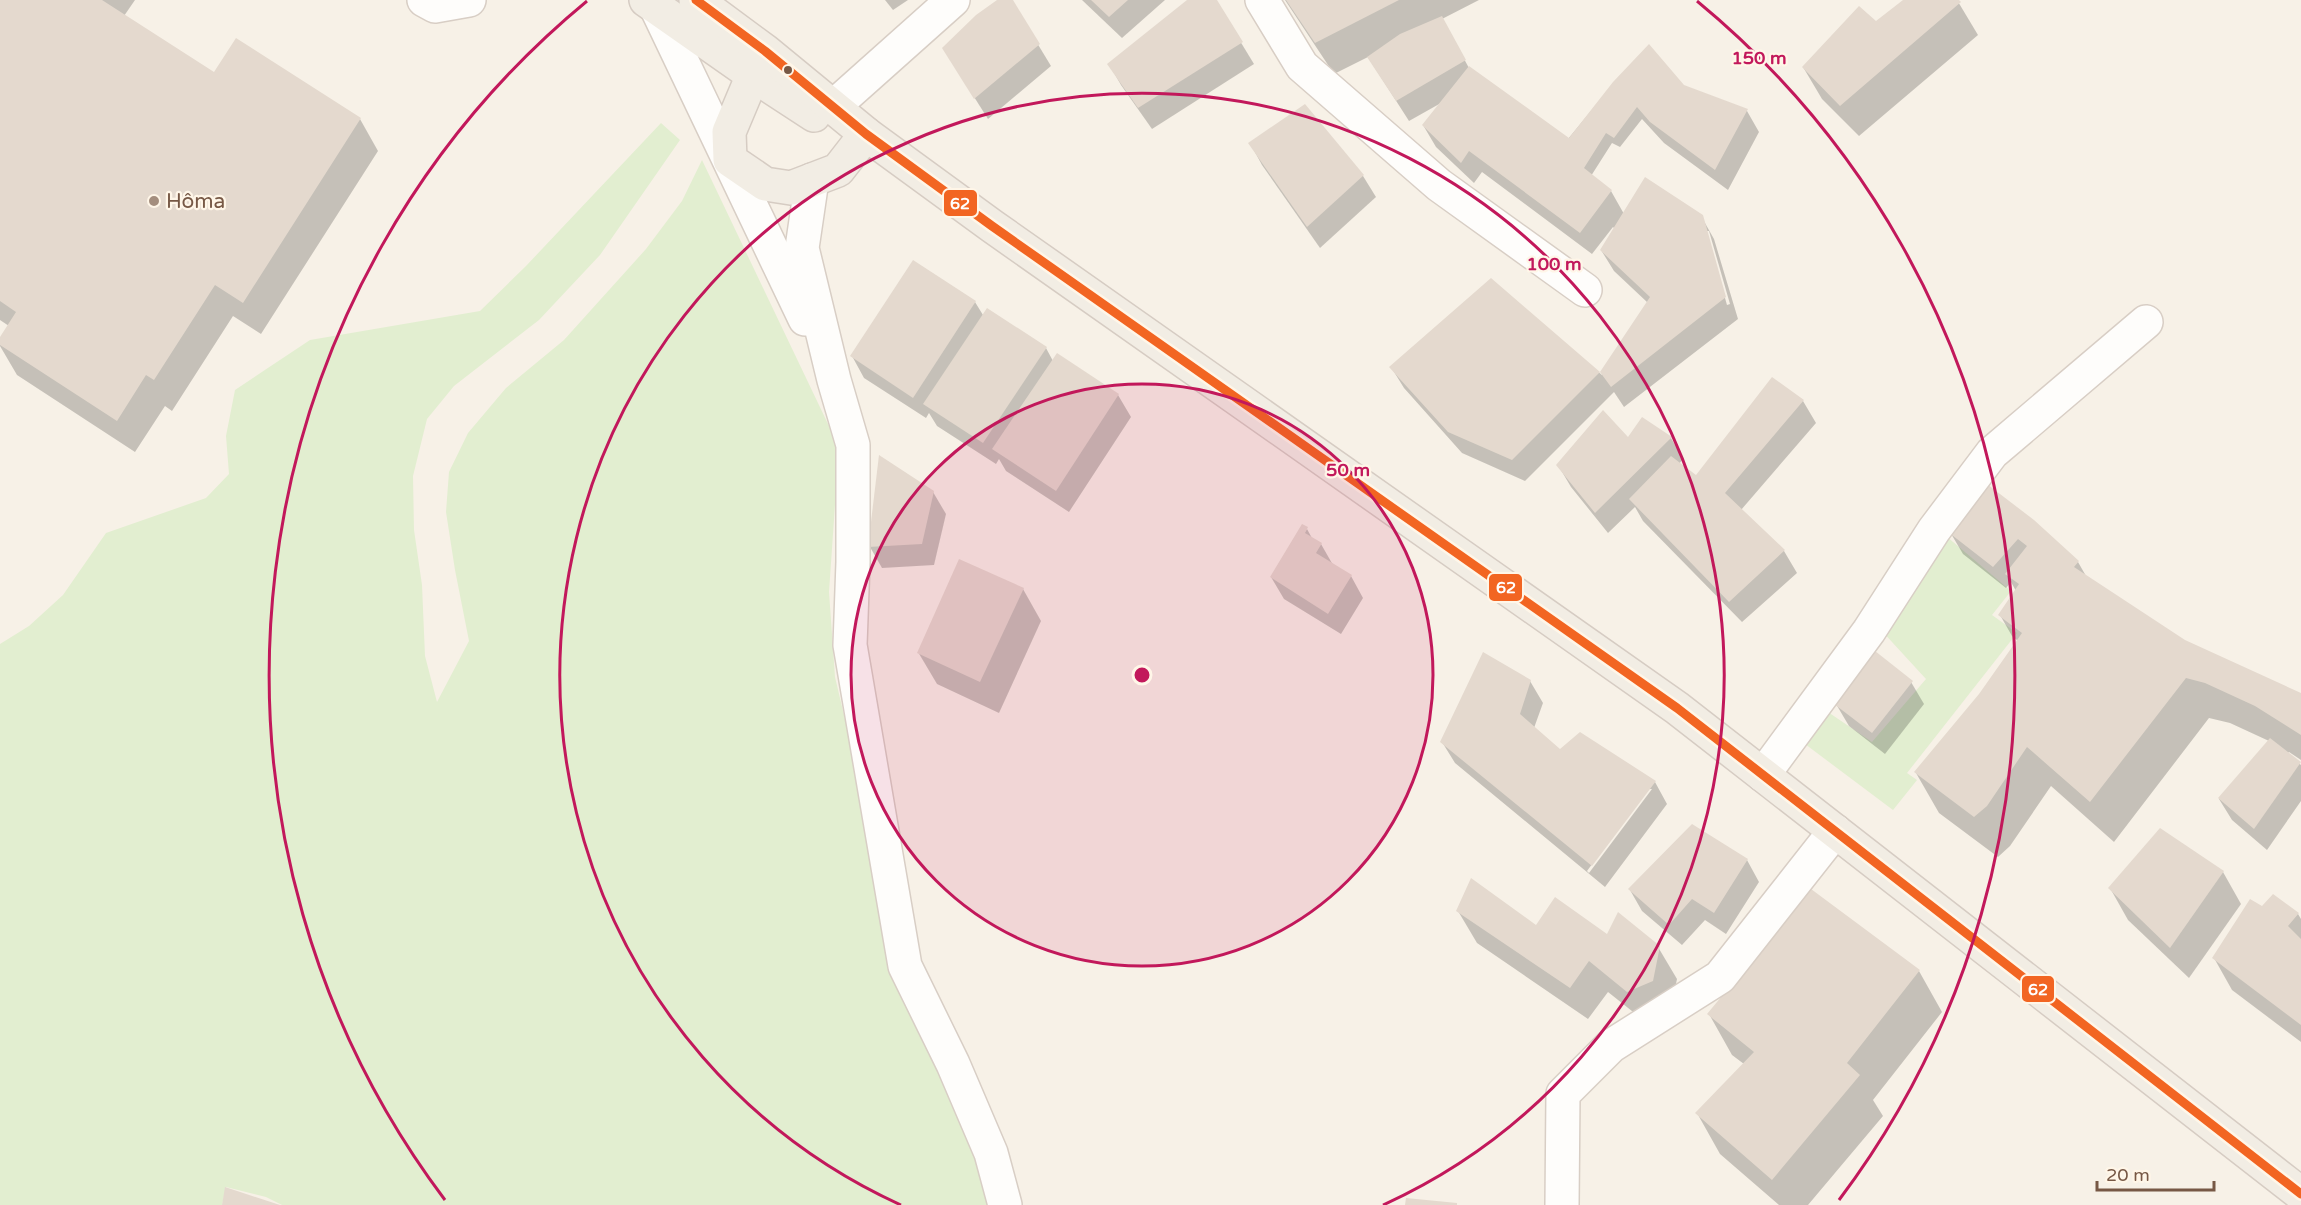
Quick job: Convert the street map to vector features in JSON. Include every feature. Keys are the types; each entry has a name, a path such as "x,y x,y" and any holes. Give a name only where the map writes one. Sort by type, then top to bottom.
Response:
{"main road":[{"path":"651,4 817,117 866,134"},
{"path":"711,5 866,134 992,226 1677,708 2301,1194"},
{"path":"753,75 729,132 730,159 765,184 791,188 838,170 866,134"}],"street":[{"path":"424,0 435,6 469,0"},
{"path":"833,107 953,0"},
{"path":"1262,0 1302,66 1439,185 1585,291"},
{"path":"651,4 730,159 834,380"},
{"path":"812,180 802,248 834,380 853,445 850,645 906,966 953,1064 991,1153 1005,1205"},
{"path":"1763,775 1869,631 1934,530 1992,453 2146,322"},
{"path":"1562,1205 1563,1094 1611,1046 1720,977 1835,831"}],"green space":[{"path":"661,123 680,140 600,255 539,320 454,386 427,419 413,476 414,530 422,585 425,656 437,702 469,641 446,512 449,472 468,433 506,388 564,340 646,249 682,201 702,160 839,447 829,592 835,677 848,732 887,865 1005,1205 282,1205 266,1197 226,1187 222,1205 0,1205 0,644 29,626 63,595 106,533 206,498 229,474 226,436 235,390 310,340 480,311 526,266"},
{"path":"1946,536 2011,591 1992,615 2017,633 1907,773 1917,780 1893,810 1801,741 1825,710 1872,742 1926,679 1881,630"}],"building":[{"name":"Hôma","path":"0,0 102,0 214,72 236,38 361,118 243,303 215,285 154,380 146,375 117,421 0,345 0,337 16,312 0,301"},
{"path":"997,0 1013,0 1040,44 974,99 942,48 976,15"},
{"path":"1091,0 1128,0 1109,17"},
{"path":"1187,0 1217,0 1243,42 1138,108 1107,64"},
{"path":"1286,0 1399,0 1315,43"},
{"path":"1903,0 1959,0 1961,2 1840,106 1802,67 1859,6 1876,21"},
{"path":"1442,16 1466,60 1396,101 1367,57 1400,34"},
{"path":"1649,44 1684,85 1748,109 1715,170 1650,122 1637,107 1614,138 1606,133 1584,168 1612,190 1580,233 1469,151 1461,163 1422,125 1469,66 1569,138 1613,82"},
{"path":"1305,104 1364,175 1307,227 1248,143"},
{"path":"1645,177 1703,215 1726,297 1611,387 1600,372 1650,297 1600,250"},
{"path":"913,260 976,301 913,398 850,356"},
{"path":"1491,278 1600,372 1512,460 1448,432 1389,367"},
{"path":"987,308 1047,347 983,443 923,404"},
{"path":"1057,353 1119,394 1056,491 992,449"},
{"path":"1772,377 1804,400 1725,493 1785,550 1729,602 1629,499 1671,456 1696,475"},
{"path":"1603,410 1628,437 1642,417 1672,437 1595,513 1556,465"},
{"path":"879,455 934,491 922,544 868,547"},
{"path":"1983,481 2034,520 2079,561 2074,567 2185,640 2301,693 2301,735 2255,706 2205,683 2186,678 2090,802 2027,747 1987,806 1974,817 1914,772 1979,694 2022,633 1998,615 2019,584 2005,574 2027,546 2018,539 1993,567 1948,532"},
{"path":"1302,524 1308,527 1305,533 1322,543 1316,553 1352,575 1328,614 1270,577"},
{"path":"959,559 1024,588 980,682 917,653"},
{"path":"1875,651 1913,681 1872,733 1834,704"},
{"path":"1483,652 1531,680 1520,714 1560,749 1580,732 1656,781 1592,866 1440,742"},
{"path":"2270,738 2301,762 2254,829 2218,798"},
{"path":"1692,824 1748,859 1714,913 1692,899 1669,925 1628,889"},
{"path":"2160,828 2224,871 2170,948 2108,888"},
{"path":"1471,878 1536,925 1555,897 1607,934 1618,912 1660,946 1653,981 1627,992 1589,961 1570,988 1456,911"},
{"path":"1811,889 1920,970 1847,1063 1860,1075 1772,1180 1695,1113 1754,1052 1707,1014"},
{"path":"2273,894 2299,913 2288,926 2301,939 2301,1025 2212,958 2250,899 2262,906"},
{"path":"225,1187 280,1205 222,1205"},
{"path":"1406,1198 1457,1203 1457,1205 1405,1205"}],"transit line":[{"name":"62","path":"696,0 765,51 866,134 992,226 1677,708 2301,1194"}],"place":[{"name":"Hôma","path":"154,201"}]}
